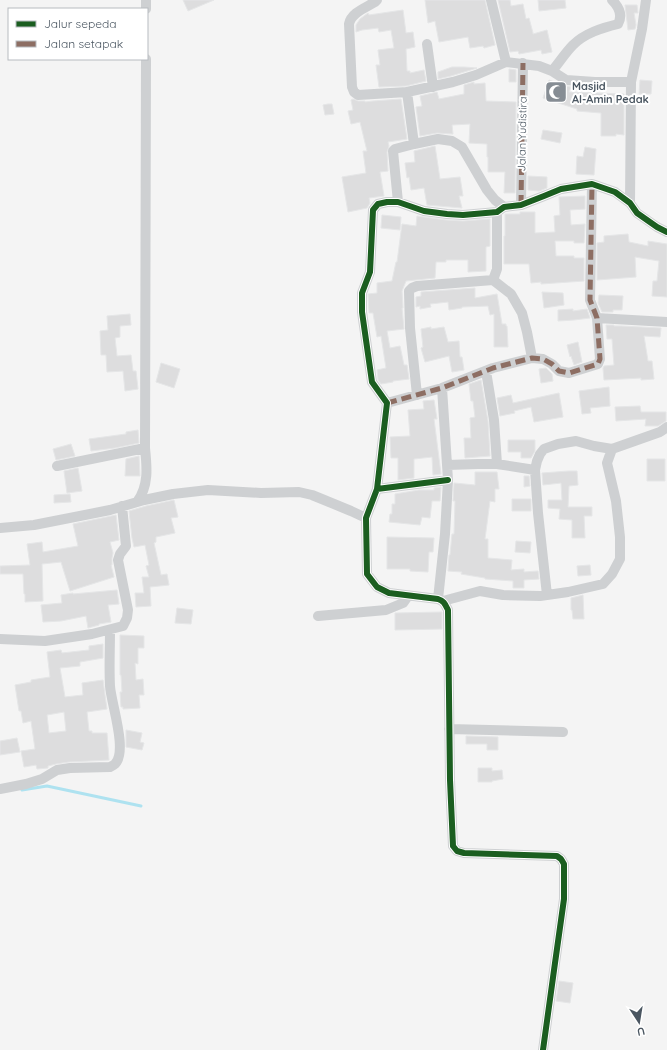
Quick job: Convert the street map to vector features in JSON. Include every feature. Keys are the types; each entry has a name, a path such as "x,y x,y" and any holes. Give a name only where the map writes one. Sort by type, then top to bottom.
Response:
{"street":[{"path":"377,0 353,15 350,19 352,87 354,92 358,95 407,92 433,87 476,75 506,62 539,66 552,71 566,80 631,82"},
{"path":"492,0 506,62"},
{"path":"552,71 574,44 590,33 618,24 621,19 621,14 618,6 612,0"},
{"path":"630,203 631,82 642,29 646,0"},
{"path":"427,44 433,87"},
{"path":"137,502 142,496 145,488 147,468 145,448 146,60"},
{"name":"Jalan Yudistira","path":"521,205 523,63"},
{"path":"407,92 414,144"},
{"path":"398,202 393,151 395,149 438,140 452,141 462,147 501,210 497,269 493,280"},
{"path":"387,403 442,388 486,371 532,358 543,359 552,364 559,371 569,373 598,364 600,359 597,318 590,300 592,184"},
{"path":"612,449 607,463 616,501 620,537 620,560 612,574 603,584 568,592 540,596 480,591 440,600 389,593 377,587 367,574 366,518 377,490 387,403 372,382 362,312 362,293 370,272 373,210 378,204 398,202 424,211 463,215 501,210 521,205 561,189 592,184 615,192 630,203 638,213 657,227 667,232"},
{"path":"417,395 410,328 409,291 417,286 493,280 511,294 522,313 532,358"},
{"path":"597,318 667,322"},
{"path":"486,371 494,420 497,464"},
{"path":"440,600 448,480 442,388"},
{"path":"547,595 535,470 540,454 544,449 558,444 576,442 612,449 660,432 667,427"},
{"path":"57,466 145,448"},
{"path":"447,465 497,464 535,470"},
{"path":"377,490 448,480"},
{"path":"0,528 34,525 173,494 208,490 261,493 299,492 312,495 366,518"},
{"path":"0,639 45,641 92,634 123,626 128,618 128,610 118,560 120,554 126,546 122,506"},
{"path":"318,616 386,610 403,603 408,596"},
{"path":"440,600 445,604 448,610 449,729 453,846 457,851 464,853 557,856 564,864 564,899 544,1050"},
{"path":"0,790 42,779 57,770 70,768 110,767 118,760 120,738 110,687 110,630"},
{"path":"449,729 563,732"}],"building":[{"path":"183,0 214,0 188,11"},
{"path":"425,0 485,0 495,45 484,48 483,46 470,48 468,37 439,42 435,21 428,23"},
{"path":"498,0 510,0 511,6 523,4 526,19 529,18 533,34 547,30 552,52 542,54 541,50 519,54 518,51 510,52"},
{"path":"538,0 565,0 566,8 539,11"},
{"path":"625,5 637,5 638,13 634,13 636,25 635,29 628,30"},
{"path":"403,10 406,33 413,32 415,47 406,49 407,71 410,71 410,73 424,70 426,81 406,86 379,87 376,65 380,65 378,50 394,48 391,30 379,32 378,28 356,32 356,25 360,19 368,13 369,15"},
{"path":"452,67 477,68 438,79 438,72"},
{"path":"509,69 516,70 516,82 509,82"},
{"path":"549,80 571,87 569,92 624,94 624,135 616,134 616,136 601,136 601,113 577,111 577,109 543,98"},
{"path":"640,80 652,81 651,94 639,94"},
{"path":"474,82 474,84 485,83 486,101 516,102 515,193 504,193 505,172 488,172 487,144 469,143 470,124 452,125 453,134 437,133 420,136 416,107 422,106 420,96 437,92 439,99 464,94 464,85"},
{"path":"353,99 365,102 401,99 407,139 388,142 388,171 380,172 384,196 369,198 370,203 367,208 348,212 342,177 366,173 363,151 367,151 360,122 351,124 348,111 353,110 351,100"},
{"path":"332,104 334,114 325,115 323,105"},
{"path":"543,130 562,133 560,143 541,139"},
{"path":"435,146 440,179 460,177 463,196 459,196 462,208 427,205 424,188 411,190 409,177 407,178 405,163 415,162 414,151"},
{"path":"585,147 596,149 594,175 576,174 577,156 583,157"},
{"path":"528,176 547,177 547,188 539,191 528,190"},
{"path":"585,196 585,209 570,210 571,225 585,224 584,243 574,243 574,241 555,241 556,256 574,256 574,258 584,258 584,281 541,284 541,282 531,283 529,264 504,264 505,214 535,212 535,233 555,232 554,216 560,215 559,197"},
{"path":"382,215 401,217 400,230 381,228"},
{"path":"417,216 463,221 490,219 490,246 486,247 486,271 468,272 468,260 446,260 446,262 436,262 435,278 406,281 402,291 404,329 387,331 390,348 400,346 404,365 407,365 409,379 381,384 378,380 377,370 386,368 381,336 377,337 373,313 369,313 368,294 377,293 377,283 392,281 397,262 402,224 416,226"},
{"path":"628,234 629,242 648,246 648,241 667,244 667,297 652,296 653,281 657,281 659,261 635,257 636,277 597,280 597,243 604,242 604,236"},
{"path":"475,288 475,298 497,294 502,324 506,324 507,326 508,347 494,347 494,314 490,315 488,306 462,307 449,310 448,302 430,304 431,307 420,309 420,306 416,307 416,297 421,296 421,292"},
{"path":"542,292 563,293 564,305 544,308"},
{"path":"599,295 623,296 622,310 602,312 598,303"},
{"path":"573,309 573,311 587,309 590,318 558,321 558,310"},
{"path":"130,314 131,325 120,326 120,337 115,338 117,356 131,355 133,371 136,371 138,389 125,391 123,371 107,372 106,355 101,355 100,331 108,330 107,316"},
{"path":"606,325 661,328 660,337 644,336 648,361 652,361 654,379 641,380 641,378 604,380 604,366 614,365 612,339 607,339"},
{"path":"431,327 431,329 444,327 448,342 459,341 460,357 462,357 464,370 452,372 449,356 425,362 421,348 423,347 421,329"},
{"path":"578,342 582,362 574,365 567,345"},
{"path":"161,363 180,369 174,388 156,382"},
{"path":"546,368 552,374 553,381 541,383 539,369"},
{"path":"481,380 488,421 490,456 465,458 464,438 471,438 470,418 475,417 469,384"},
{"path":"609,387 610,406 590,408 591,413 582,414 579,391"},
{"path":"559,393 563,417 534,422 531,407 514,411 515,413 500,416 497,398 511,395 513,403"},
{"path":"434,400 437,419 434,419 441,474 433,475 432,457 414,459 414,478 398,480 398,458 391,458 390,437 410,436 408,410 424,409 423,401"},
{"path":"640,406 641,412 666,412 666,421 658,426 645,426 646,419 616,421 615,407"},
{"path":"138,430 139,443 91,451 89,439 126,434 126,432"},
{"path":"508,440 535,440 535,451 531,458 521,458 521,452 508,452"},
{"path":"71,444 75,456 56,460 53,449"},
{"path":"139,456 140,476 125,476 126,459"},
{"path":"647,459 665,459 665,481 647,481"},
{"path":"78,468 82,491 67,493 64,471"},
{"path":"577,471 578,485 569,486 568,507 592,507 592,516 584,516 585,538 572,538 572,520 559,519 560,509 548,508 548,500 562,500 561,483 543,485 542,473"},
{"path":"475,472 497,472 499,489 495,489 495,502 490,501 485,539 488,539 488,558 512,560 511,570 524,569 524,572 538,571 539,579 524,580 524,588 513,588 513,581 485,579 461,574 462,572 448,571 452,534 454,534 454,483 475,485"},
{"path":"524,476 529,476 530,486 524,487"},
{"path":"441,487 440,501 432,501 430,518 422,517 420,525 389,522 390,514 392,514 392,504 395,504 395,494 419,490 434,490 434,488"},
{"path":"70,494 71,502 54,503 54,495"},
{"path":"512,499 531,499 531,511 512,511"},
{"path":"174,500 178,517 171,518 175,533 156,537 156,542 154,543 161,575 167,574 169,585 150,587 151,606 136,607 135,593 144,593 142,577 149,577 146,566 149,565 145,545 134,547 129,511"},
{"path":"116,515 119,540 110,542 113,553 111,565 114,577 70,591 61,562 42,564 43,601 25,602 23,574 0,574 0,566 30,565 27,544 42,542 43,552 78,546 73,524"},
{"path":"387,537 434,538 433,552 429,552 428,572 410,571 410,569 387,569"},
{"path":"516,541 531,542 530,553 515,552"},
{"path":"590,565 591,575 578,576 577,566"},
{"path":"117,590 119,604 108,605 111,622 88,628 86,616 61,621 43,622 41,605 62,603 61,595"},
{"path":"583,595 584,619 573,619 571,598"},
{"path":"177,608 193,610 191,624 175,623"},
{"path":"442,612 442,629 395,630 395,613"},
{"path":"120,635 144,636 144,648 138,648 138,664 135,663 136,680 143,679 144,695 139,695 140,708 123,709 123,707 121,707 120,692 122,692 120,675"},
{"path":"103,644 103,658 80,662 80,666 60,668 65,697 83,695 82,683 103,680 107,709 87,712 89,731 92,731 92,733 107,733 109,760 69,762 48,766 48,768 37,769 36,765 24,767 21,751 35,749 31,721 23,723 21,711 19,711 15,685 31,682 31,680 50,677 47,652 61,650 62,653 89,650 89,646","holes":["64,712 66,731 49,733 47,715"]},
{"path":"126,730 142,733 140,742 144,743 142,750 126,747"},
{"path":"466,736 498,737 498,750 487,750 487,744 466,744"},
{"path":"17,738 20,752 0,755 0,741"},
{"path":"478,768 492,768 492,771 502,770 503,779 492,782 478,782"},
{"path":"559,981 573,983 570,1003 556,1001"}],"waterway":[{"path":"22,790 47,786 141,806"}],"marked path":[{"path":"521,205 523,63"},
{"path":"387,403 442,388 493,368 532,358 543,359 552,364 559,371 569,373 598,364 600,359 597,318 590,300 592,184"}],"cycle path":[{"path":"377,489 387,403 372,382 362,312 362,293 370,272 373,210 378,204 398,202 424,211 447,214 463,215 497,212 504,207 521,205 561,189 592,184 615,192 630,203 637,213 667,232"},
{"path":"448,480 377,489 366,518 367,574 377,587 389,593 438,599 444,603 448,610 450,780 453,846 457,851 464,853 557,856 564,864 564,899 543,1050"}],"place":[{"name":"Masjid Al-Amin Pedak","path":"556,92"}]}
